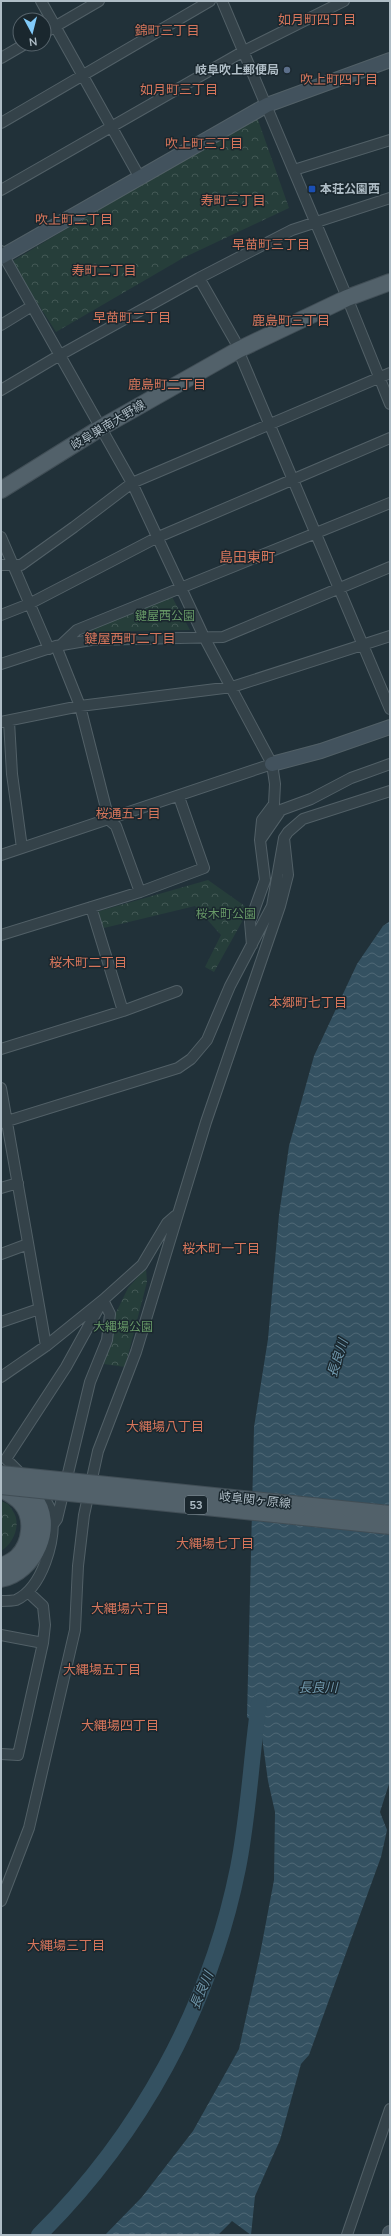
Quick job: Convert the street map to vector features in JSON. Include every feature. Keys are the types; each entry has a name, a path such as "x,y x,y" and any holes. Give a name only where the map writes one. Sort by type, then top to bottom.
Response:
{"main road":[{"name":"岐阜巣南大野線","path":"1,478 236,345 390,272"},
{"name":"岐阜巣南大野線","path":"346,294 390,282"},
{"name":"岐阜巣南大野線","path":"1,490 99,423"},
{"name":"岐阜関ヶ原線","path":"1,1474 390,1514"},
{"name":"岐阜関ヶ原線","path":"1,1474 33,1498 41,1515 42,1531 41,1540 32,1559 14,1574 1,1579"},
{"name":"岐阜関ヶ原線","path":"1,1487 390,1526"},
{"name":"岐阜関ヶ原線","path":"1,1487 22,1504 29,1518 29,1531 26,1545 17,1557 1,1566"}],"street":[{"path":"41,1 140,178"},
{"path":"52,29 99,1"},
{"path":"1,123 210,1"},
{"path":"222,1 346,294 390,404"},
{"path":"1,190 112,128 244,51 344,1"},
{"path":"1,58 12,52"},
{"path":"252,945 250,922 265,880 260,840 262,820 274,804 275,784 272,764 204,637 182,588 156,538 132,483 2,255 267,105 390,60"},
{"path":"294,170 390,140"},
{"path":"1,390 60,355 199,278 292,230 315,221 390,198"},
{"path":"199,278 236,345 390,709"},
{"path":"1,325 32,306"},
{"path":"1,565 21,564 74,528 132,483 270,426 390,373"},
{"path":"1,615 29,604 156,538 390,438"},
{"path":"55,647 77,630 316,535 390,503"},
{"path":"1,537 29,604 55,647 80,706 108,820 116,826 140,892"},
{"path":"1,664 55,647 119,638 223,636 390,567"},
{"path":"22,848 5,722 80,706 232,687 363,646 390,636"},
{"path":"1,855 179,797 272,764 321,751 390,728"},
{"path":"260,840 281,810 311,799 351,778 390,764"},
{"path":"4,1122 178,1068 191,1059 207,1040 230,986 272,906 284,838 288,832 303,819 390,791"},
{"path":"1,935 140,892 204,868 179,797"},
{"path":"1,1901 29,1828 75,1630 78,1566 84,1515 98,1451 136,1352 206,1122 280,906 288,875 284,838"},
{"path":"91,907 123,1011"},
{"path":"1,1050 123,1011 177,991"},
{"path":"1,1088 4,1122 18,1182 46,1346"},
{"path":"1,1188 18,1182"},
{"path":"1,1377 46,1346 142,1266 167,1224 177,1214"},
{"path":"1,1254 28,1244"},
{"path":"1,1601 15,1600 28,1592 35,1585 40,1577 52,1534 51,1512 42,1494 4,1458 66,1367 103,1300"},
{"path":"52,1526 57,1519 90,1382 107,1340 110,1314 103,1300"},
{"path":"1,1322 39,1309"},
{"path":"1,1754 18,1755 25,1731 43,1643 45,1625 43,1606 28,1592"},
{"path":"1,1635 43,1643"},
{"path":"347,2235 390,2109"}],"green space":[{"path":"257,117 289,208 183,258 56,332 11,262 146,181"},
{"name":"鍵屋西公園","path":"172,597 190,630 82,632"},
{"name":"桜木町公園","path":"208,880 249,909 214,972 205,967 221,935 195,906 104,928 96,912"},
{"name":"大縄場公園","path":"146,1268 147,1282 125,1367 104,1364 111,1323 128,1288"},
{"path":"1,1501 8,1504 12,1509 17,1523 15,1533 11,1541 1,1551"}],"water":[{"name":"長良川","path":"390,921 389,1784 380,1812 387,1830 381,1857 309,2055 301,2064 280,2140 255,2196 251,2235 232,2221 218,2235 105,2235 142,2197 193,2131 239,2049 260,1954 274,1880 275,1812 268,1781 261,1730 247,1717 254,1427 268,1339 279,1215 289,1146 314,1056 357,964 383,926"}],"waterway":[{"name":"長良川","path":"39,2235 75,2196 109,2155 139,2112 166,2066 189,2019 209,1970 226,1920 238,1868 245,1827 259,1703"}],"place":[{"name":"岐阜吹上郵便局","path":"287,70"},
{"name":"本荘公園西","path":"312,189"}],"district":[{"name":"如月町四丁目","path":"317,19"},
{"name":"錦町三丁目","path":"167,30"},
{"name":"吹上町四丁目","path":"339,79"},
{"name":"如月町三丁目","path":"179,89"},
{"name":"吹上町三丁目","path":"204,143"},
{"name":"寿町三丁目","path":"233,200"},
{"name":"吹上町二丁目","path":"74,219"},
{"name":"早苗町三丁目","path":"271,244"},
{"name":"寿町二丁目","path":"104,270"},
{"name":"早苗町二丁目","path":"132,317"},
{"name":"鹿島町三丁目","path":"291,320"},
{"name":"鹿島町二丁目","path":"167,384"},
{"name":"島田東町","path":"247,557"},
{"name":"鍵屋西町二丁目","path":"130,638"},
{"name":"桜通五丁目","path":"128,813"},
{"name":"桜木町二丁目","path":"88,962"},
{"name":"本郷町七丁目","path":"308,1002"},
{"name":"桜木町一丁目","path":"221,1248"},
{"name":"大縄場八丁目","path":"165,1426"},
{"name":"大縄場七丁目","path":"215,1543"},
{"name":"大縄場六丁目","path":"130,1608"},
{"name":"大縄場五丁目","path":"102,1669"},
{"name":"大縄場四丁目","path":"120,1725"},
{"name":"大縄場三丁目","path":"66,1945"}]}
